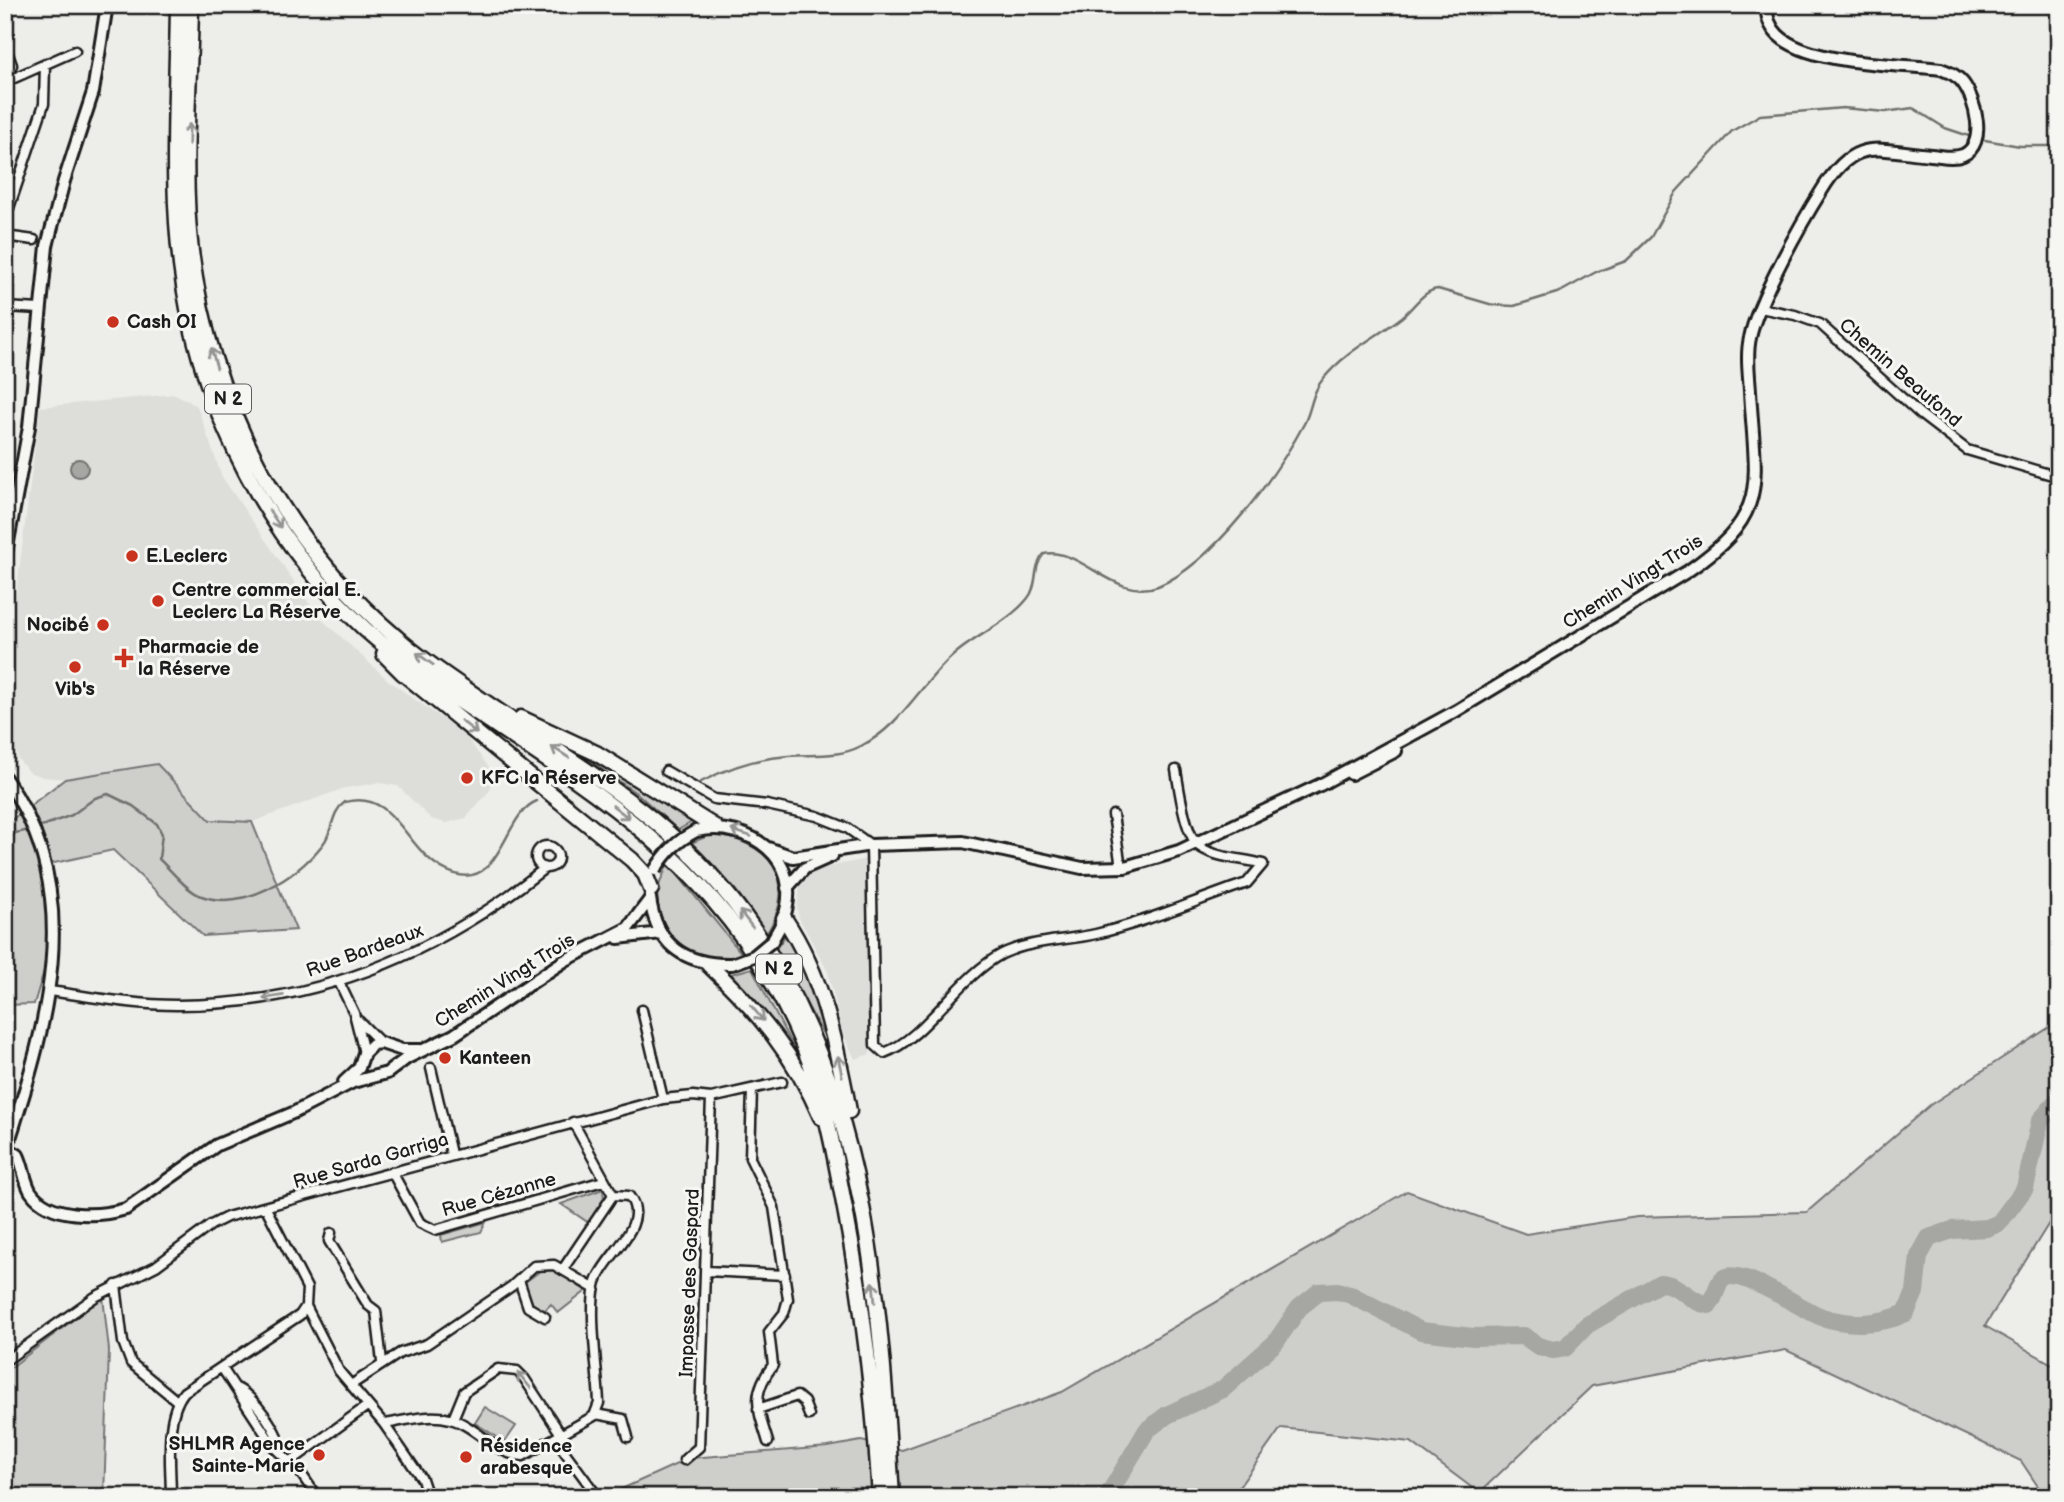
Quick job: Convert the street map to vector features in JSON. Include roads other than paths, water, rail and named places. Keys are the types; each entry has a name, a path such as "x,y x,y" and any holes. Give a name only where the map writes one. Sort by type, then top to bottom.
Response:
{"highway":[{"name":"N 2","path":"178,5 178,238 194,338 224,427 266,506 306,563 367,630 430,682 596,793 694,876 768,974 793,1020 816,1075 829,1118 875,1361 892,1497"},
{"name":"N 2","path":"191,5 188,191 191,248 203,320 236,420 273,492 299,532 338,581 399,640 481,699 613,786 658,821 725,891 755,930 793,993 819,1047 854,1163 870,1255 880,1497"},
{"path":"367,630 403,673 632,860 645,874 651,894"},
{"path":"481,699 596,752 715,827"},
{"path":"784,918 813,967 822,993 858,1160 870,1255"},
{"path":"709,965 744,998 799,1069 825,1127 839,1175"}],"main road":[{"path":"5,558 29,427 40,309 52,224 93,92 107,5"},
{"name":"Chemin Vingt Trois","path":"768,848 793,857 871,845 963,842 1082,868 1121,867 1162,858 1320,785 1456,711 1688,571 1723,545 1741,525 1753,494 1748,351 1759,308 1820,192 1833,172 1852,154 1870,149 1951,157 1966,153 1971,148 1977,127 1970,94 1955,75 1941,69 1802,50 1777,34 1770,25 1766,5"},
{"path":"5,778 26,811 54,910 54,955 50,991 6,1151"},
{"path":"715,827 734,829 752,836 768,848 784,873 787,888 784,918 772,941 754,956 732,964 709,965 681,954 661,933 651,894 655,870 665,854 679,840 696,831 715,827"},
{"name":"Chemin Vingt Trois","path":"787,888 805,867 848,849"},
{"name":"Chemin Vingt Trois","path":"6,1151 18,1155 29,1187 40,1201 68,1212 110,1214 140,1202 184,1166 217,1145 295,1112 337,1089 366,1077 379,1076 423,1049 454,1035 564,961 606,942 628,928 651,894"},
{"name":"Chemin Vingt Trois","path":"606,942 661,933"},
{"path":"386,1045 396,1060 393,1068"},
{"name":"Chemin Vingt Trois","path":"337,1089 369,1046 423,1049"},
{"path":"363,1056 368,1071 379,1076"}],"street":[{"path":"5,47 12,65 7,81"},
{"path":"7,81 75,51"},
{"path":"5,220 44,104 45,64"},
{"path":"5,236 34,240"},
{"path":"5,307 40,309"},
{"name":"Chemin Beaufond","path":"1759,308 1795,315 1820,324 1920,414 1967,450 2059,477"},
{"path":"666,771 714,799 767,805 817,816 847,828 871,845 875,1045 879,1052 884,1053 928,1020 975,972 1002,954 1018,948 1096,934 1247,883 1263,864 1232,858 1196,843 1186,819 1176,770"},
{"path":"1112,815 1121,867"},
{"name":"Rue Bardeaux","path":"50,991 143,1003 205,1004 285,996 339,982 443,939 545,868"},
{"path":"339,982 354,1013 369,1033 386,1045"},
{"path":"642,1010 663,1099"},
{"path":"354,1013 363,1056"},
{"path":"431,1068 451,1154"},
{"name":"Rue Sarda Garriga","path":"5,1361 116,1285 156,1266 211,1225 243,1212 266,1208 451,1154 663,1099 693,1096 711,1098 782,1082"},
{"path":"752,1089 750,1158 774,1207 788,1299 784,1313 769,1332 773,1365 759,1386 758,1409 768,1442"},
{"name":"Impasse des Gaspard","path":"684,1460 699,1447 711,1098"},
{"path":"573,1122 613,1195"},
{"name":"Rue Cézanne","path":"392,1172 420,1223 435,1230 603,1181"},
{"path":"563,1269 613,1195"},
{"path":"383,1424 432,1417 453,1419 517,1456 530,1455 596,1414 599,1403 594,1289 599,1275 634,1223 633,1201 629,1196 613,1195"},
{"path":"266,1208 307,1288 306,1306 339,1371 383,1424 422,1479 428,1497"},
{"path":"331,1233 330,1241 368,1305 376,1311 382,1362"},
{"path":"351,1385 382,1362 427,1344 519,1280 534,1266 554,1265 594,1289"},
{"path":"706,1271 785,1275"},
{"path":"519,1280 528,1307 545,1317"},
{"path":"116,1285 123,1342 131,1363 177,1401"},
{"path":"171,1497 173,1425 177,1401 184,1392 300,1315 306,1306"},
{"path":"453,1419 464,1392 498,1369 507,1367 524,1378 597,1497"},
{"path":"222,1368 279,1452 317,1497"},
{"path":"758,1409 797,1396 804,1402 809,1415"},
{"path":"290,1462 367,1406"},
{"path":"596,1414 623,1419 628,1437"}],"waterway":[{"path":"701,782 754,761 843,752 861,746 875,737 900,715 956,653 1003,621 1028,598 1038,564 1044,554 1071,558 1127,587 1142,589 1158,586 1179,575 1222,538 1261,491 1305,422 1319,384 1351,352 1402,317 1433,290 1438,289 1493,305 1514,306 1560,292 1596,272 1626,261 1651,237 1676,192 1732,131 1760,115 1843,108 1885,112 1913,108 1945,128 1972,137"},
{"path":"1979,139 2020,146 2059,146"},
{"path":"37,828 72,815 95,798 108,794 133,806 157,824 162,834 159,859 189,888 199,895 233,899 268,889 299,868 323,844 334,816 345,802 363,800 378,805 391,814 424,854 438,866 455,874 471,875 483,870 493,860 517,819 526,808 537,801"},
{"path":"5,844 15,833 30,830"},
{"path":"1107,1497 1147,1430 1167,1415 1223,1389 1275,1343 1299,1308 1319,1292 1338,1291 1351,1295 1421,1331 1473,1337 1524,1336 1538,1346 1553,1350 1565,1348 1587,1325 1660,1283 1709,1305 1724,1278 1744,1278 1813,1313 1843,1322 1875,1322 1906,1313 1915,1292 1919,1256 1929,1238 1952,1230 1987,1228 1999,1223 2025,1188 2040,1121 2059,1099"}],"place":[{"name":"Cash OI","path":"113,322"},
{"name":"E.Leclerc","path":"132,556"},
{"name":"Centre commercial E. Leclerc La Réserve","path":"158,601"},
{"name":"Nocibé","path":"103,625"},
{"name":"Pharmacie de la Réserve","path":"124,658"},
{"name":"Vib's","path":"75,667"},
{"name":"KFC la Réserve","path":"467,778"},
{"name":"Kanteen","path":"445,1058"},
{"name":"SHLMR Agence Sainte-Marie","path":"319,1455"},
{"name":"Résidence arabesque","path":"466,1457"}]}
